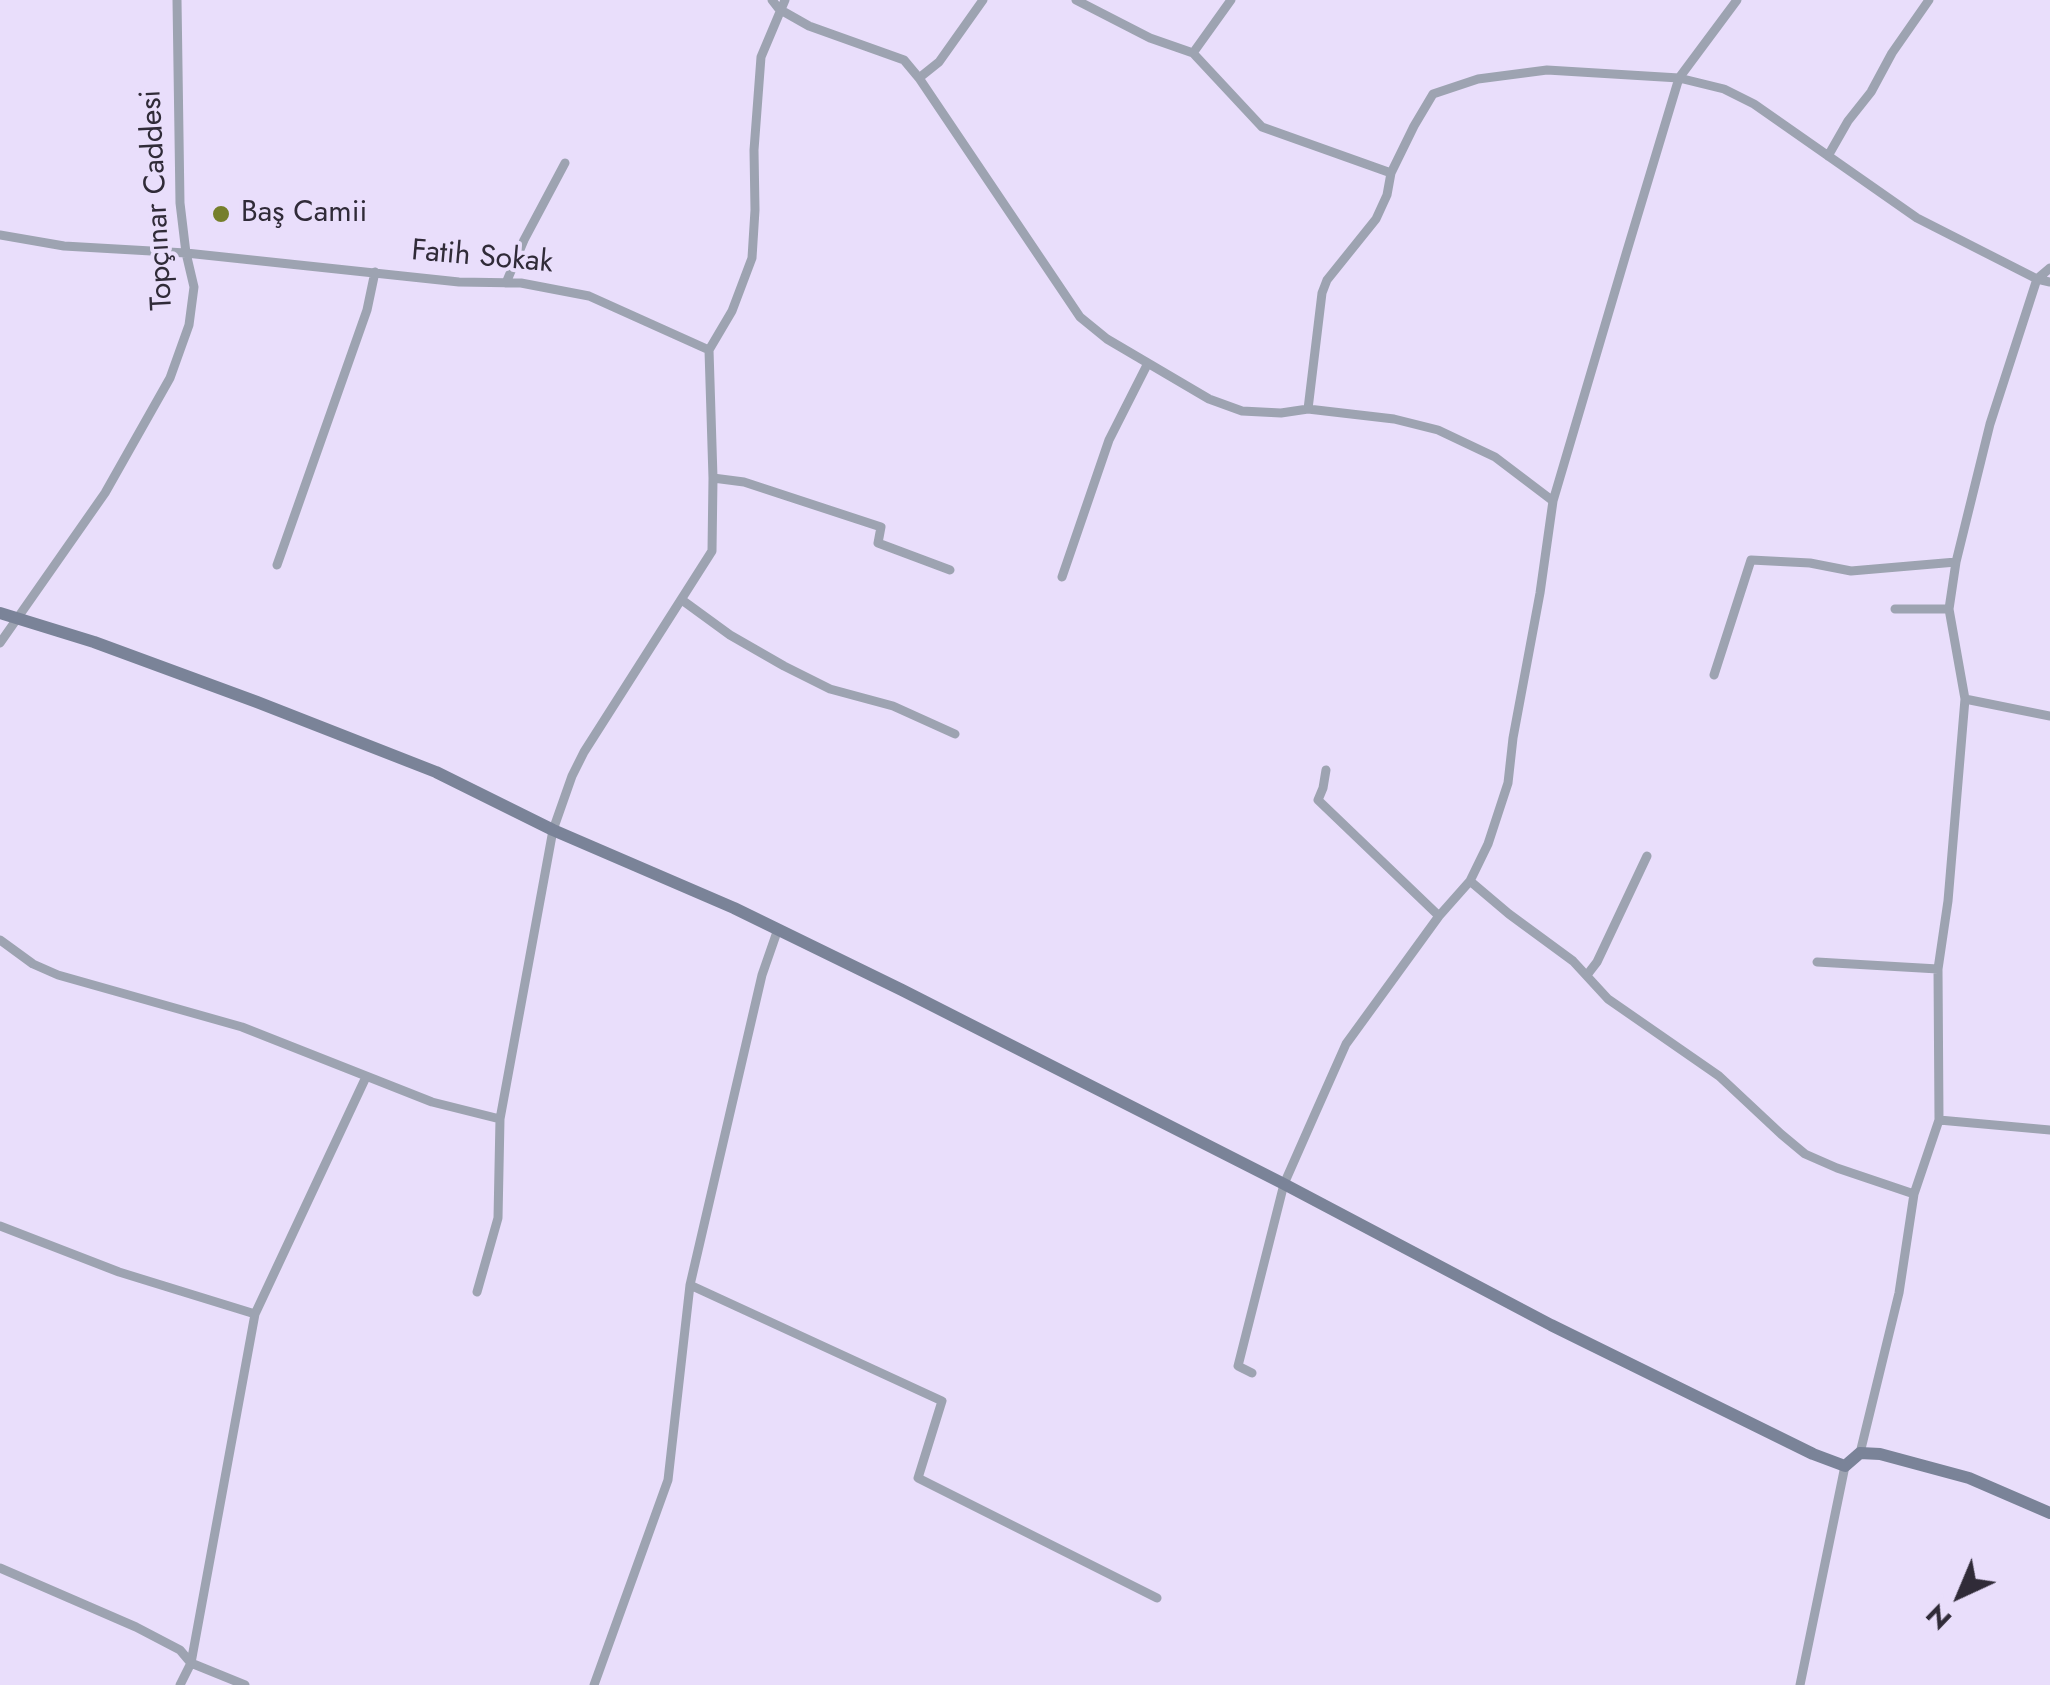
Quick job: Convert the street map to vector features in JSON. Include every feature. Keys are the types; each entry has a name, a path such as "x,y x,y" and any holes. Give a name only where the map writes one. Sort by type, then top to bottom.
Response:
{"street":[{"name":"Topçınar Caddesi","path":"0,643 105,493 170,378 189,326 194,287 180,203 177,0"},
{"path":"919,78 939,62 983,0"},
{"path":"1076,0 1150,38 1192,53 1262,126 1391,173"},
{"path":"1192,53 1231,0"},
{"path":"1252,1372 1238,1366 1284,1184 1346,1044 1439,916 1470,881 1488,844 1508,783 1553,501 1678,78 1736,0"},
{"path":"1828,156 1930,0"},
{"path":"477,1292 498,1218 500,1118 553,830 584,752 712,551 709,350 732,311 752,258 761,57 779,3 810,26 904,60 1080,317 1107,339 1208,399 1242,411 1281,414 1308,408 1394,419 1438,430 1494,457 1553,501"},
{"path":"1308,408 1322,293 1328,280 1376,219 1387,195 1391,173 1433,94 1478,79 1547,70 1678,78 1724,89 1754,104 1918,218 2037,280 2050,282"},
{"path":"506,283 565,163"},
{"name":"Fatih Sokak","path":"0,235 64,246 186,253 459,282 521,283 588,296 709,350"},
{"path":"1800,1685 1846,1466 1860,1454 1899,1293 1914,1194 1939,1120 1938,969 1948,900 1965,698 1949,609 1956,562 1990,424 2037,280 2050,268"},
{"path":"278,564 366,310 375,272"},
{"path":"1062,576 1110,440 1148,363"},
{"path":"713,478 744,482 881,526 878,543 950,570"},
{"path":"1714,675 1751,560 1810,562 1852,571 1956,562"},
{"path":"682,600 730,635 830,689 893,706 954,734"},
{"path":"1895,608 1949,609"},
{"path":"0,613 94,642 436,772 553,830 778,929 1284,1184 1551,1325 1813,1454 1846,1466"},
{"path":"1965,698 2050,716"},
{"path":"1326,770 1318,800 1439,916"},
{"path":"1587,975 1597,962 1646,856"},
{"path":"1470,881 1573,961 1608,1000 1719,1076 1806,1154 1914,1194"},
{"path":"594,1685 668,1480 690,1285 762,976 778,929"},
{"path":"0,940 33,964 58,975 242,1027 432,1102 500,1118"},
{"path":"1816,962 1938,969"},
{"path":"180,1685 191,1662 255,1314 366,1076"},
{"path":"1939,1120 2050,1130"},
{"path":"0,1226 119,1272 255,1314"},
{"path":"690,1285 942,1401 918,1478 1157,1598"},
{"path":"1860,1454 1880,1454 1969,1478 2050,1513"},
{"path":"0,1568 136,1627 180,1650 191,1662 246,1685"}],"place":[{"name":"Baş Camii","path":"221,214"}]}
